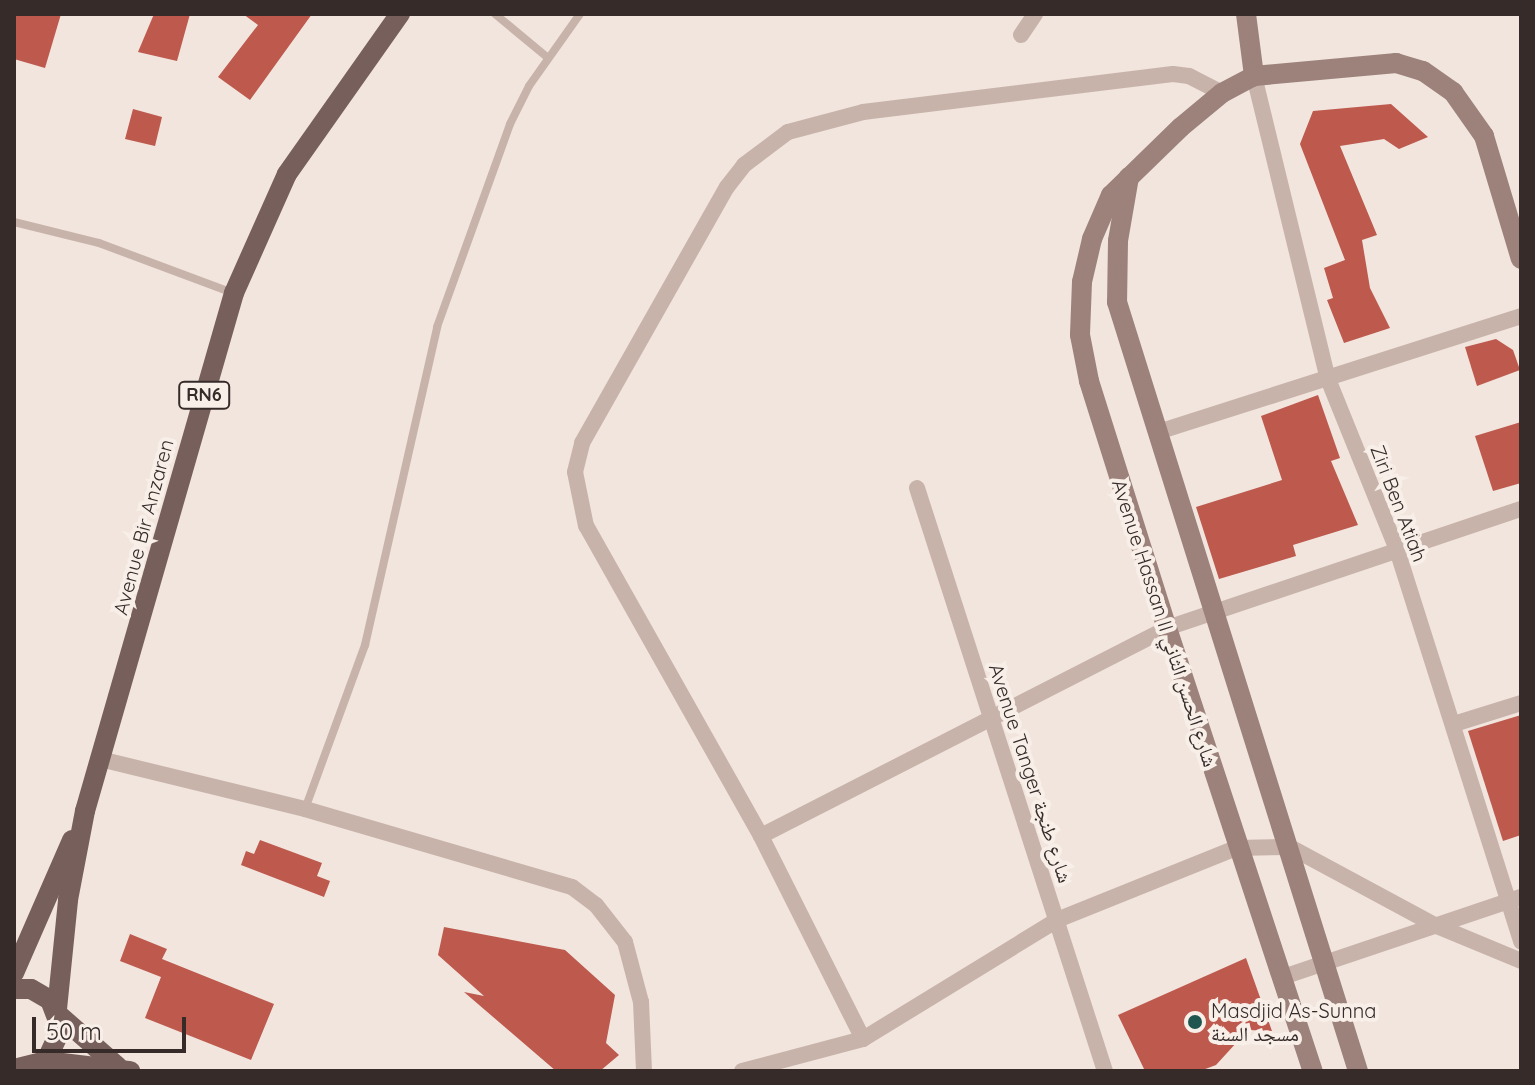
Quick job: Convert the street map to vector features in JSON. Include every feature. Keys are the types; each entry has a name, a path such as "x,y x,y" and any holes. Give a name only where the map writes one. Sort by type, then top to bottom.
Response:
{"main road":[{"name":"Avenue Bir Anzaren","path":"58,1013 68,900 85,811 234,293 287,174 400,14"},
{"name":"Avenue Bir Anzaren","path":"14,973 85,811"},
{"path":"14,989 41,994 58,1013 124,1069"},
{"name":"RN6","path":"42,1065 60,1041 58,1013"},
{"path":"14,1069 42,1065 124,1069"}],"street":[{"path":"1021,35 1035,14"},
{"path":"1246,14 1254,76 1396,63 1441,82 1469,110 1484,136 1521,259"},
{"path":"863,1039 761,836 586,526 575,472 582,443 727,187 744,165 788,132 828,118 1173,74 1189,76 1222,93"},
{"name":"Avenue Hassan II شارع الحسن الثاني","path":"1254,76 1222,93 1129,175 1111,195 1092,239 1082,282 1080,335 1089,381 1236,848 1313,1071"},
{"name":"Ziri Ben Atiah","path":"1254,76 1328,379 1397,550 1515,899 1521,942"},
{"path":"1129,175 1117,253 1117,302 1358,1071"},
{"path":"1158,432 1521,316"},
{"name":"Avenue Tanger شارع طنجة","path":"917,488 994,717 1105,1071"},
{"path":"761,836 1167,628 1521,509"},
{"path":"1454,724 1521,703"},
{"path":"100,759 305,809 555,880 596,905 625,942 641,1002 644,1071"},
{"path":"742,1071 863,1039 1057,920 1236,848 1290,847 1437,926 1521,961"},
{"path":"1283,977 1321,960 1515,899"}],"lane":[{"path":"495,14 547,57"},
{"path":"305,809 365,645 437,327 510,124 547,57 580,14"},
{"path":"14,222 99,243 234,293"}],"building":[{"path":"14,14 61,14 45,68 14,59"},
{"path":"154,14 190,14 177,61 138,52"},
{"path":"243,14 312,14 250,100 218,77 258,25"},
{"path":"1391,104 1428,137 1399,149 1384,139 1340,146 1377,235 1362,240 1370,288 1390,328 1344,343 1327,300 1333,298 1324,268 1345,260 1300,144 1313,111"},
{"path":"133,109 162,117 155,146 125,139"},
{"path":"1496,339 1513,350 1520,370 1477,386 1465,347"},
{"path":"1318,395 1340,458 1331,461 1358,525 1293,545 1296,556 1219,579 1196,507 1282,480 1261,416"},
{"path":"1521,422 1521,483 1493,491 1475,436"},
{"path":"1521,715 1521,835 1503,841 1468,731"},
{"path":"260,840 322,863 317,876 330,881 324,897 241,865 246,851 254,854"},
{"path":"444,927 565,950 615,995 606,1043 619,1055 600,1071 556,1071 464,992 484,996 438,955"},
{"path":"130,934 167,949 162,959 274,1004 251,1060 145,1018 161,977 120,961"},
{"name":"Masdjid As-Sunna مسجد السنة","path":"1246,958 1272,1031 1248,1030 1216,1065 1200,1071 1145,1071 1118,1015"}],"place":[{"name":"Masdjid As-Sunna مسجد السنة","path":"1195,1022"}]}
